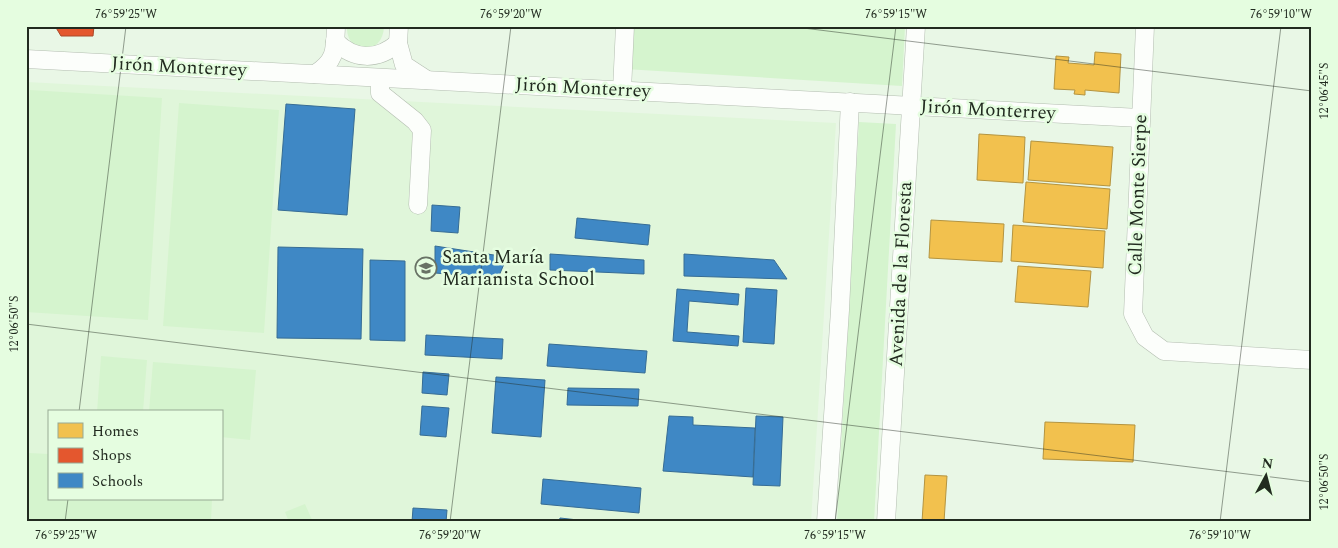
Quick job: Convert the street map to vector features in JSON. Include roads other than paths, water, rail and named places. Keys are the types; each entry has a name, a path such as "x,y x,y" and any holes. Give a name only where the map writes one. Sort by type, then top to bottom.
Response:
{"street":[{"path":"622,90 625,26"},
{"name":"Avenida de la Floresta","path":"886,522 916,26"},
{"name":"Calle Monte Sierpe","path":"1145,26 1133,314 1145,337 1164,351 1312,360"},
{"path":"336,33 344,49 354,55 366,57 389,51 398,35"},
{"path":"315,74 330,63 336,33"},
{"path":"398,35 404,65 428,80"},
{"name":"Jirón Monterrey","path":"26,59 1140,118"},
{"path":"380,79 380,93 415,121 422,130 418,205"},
{"path":"826,522 840,310 850,102"}],"place":[{"name":"Santa María Marianista School","path":"426,268"}]}
